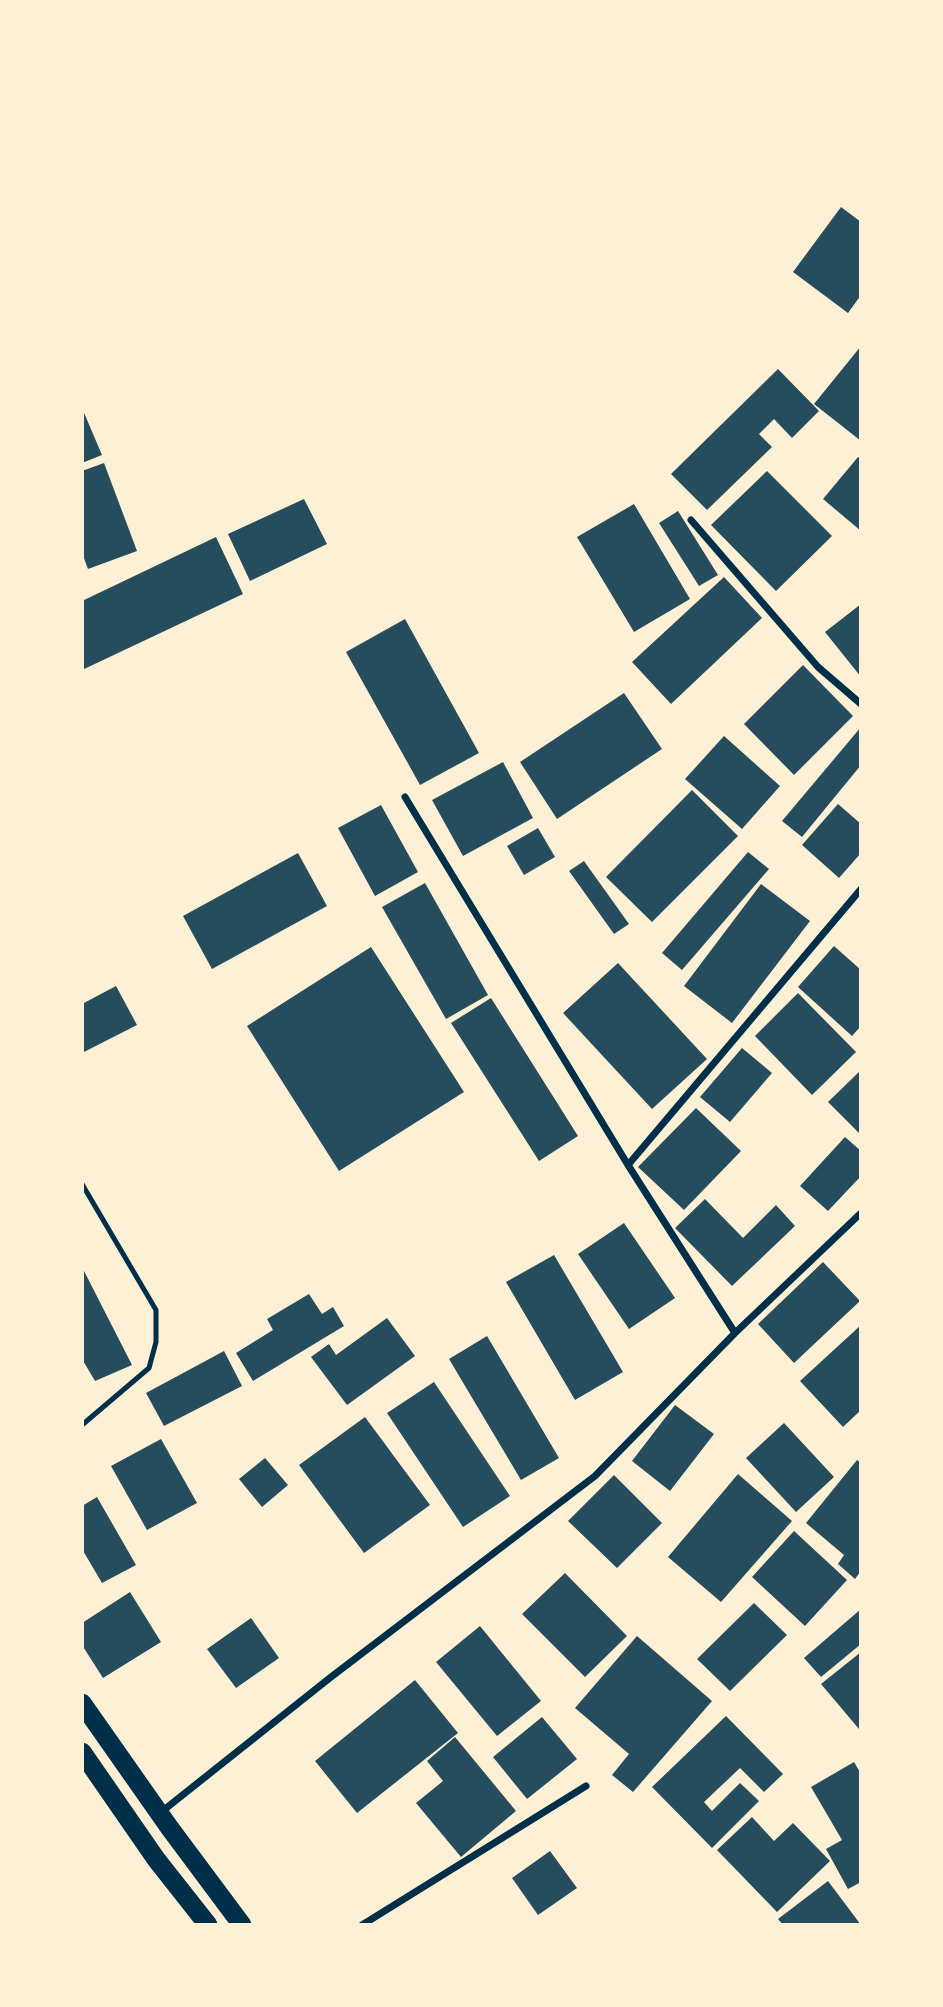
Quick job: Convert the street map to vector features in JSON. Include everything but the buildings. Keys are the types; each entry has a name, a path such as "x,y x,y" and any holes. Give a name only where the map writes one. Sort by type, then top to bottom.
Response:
{"highway":[{"path":"82,1703 242,1925"},
{"path":"82,1752 156,1858 208,1925"}],"street":[{"path":"691,520 818,667 861,704"},
{"path":"405,797 628,1165 735,1333"},
{"path":"628,1165 861,889"},
{"path":"160,1813 331,1676 595,1476 735,1333 861,1213"},
{"path":"362,1925 586,1786"}],"lane":[{"path":"82,1184 156,1310 156,1342 149,1368 82,1425"}]}
